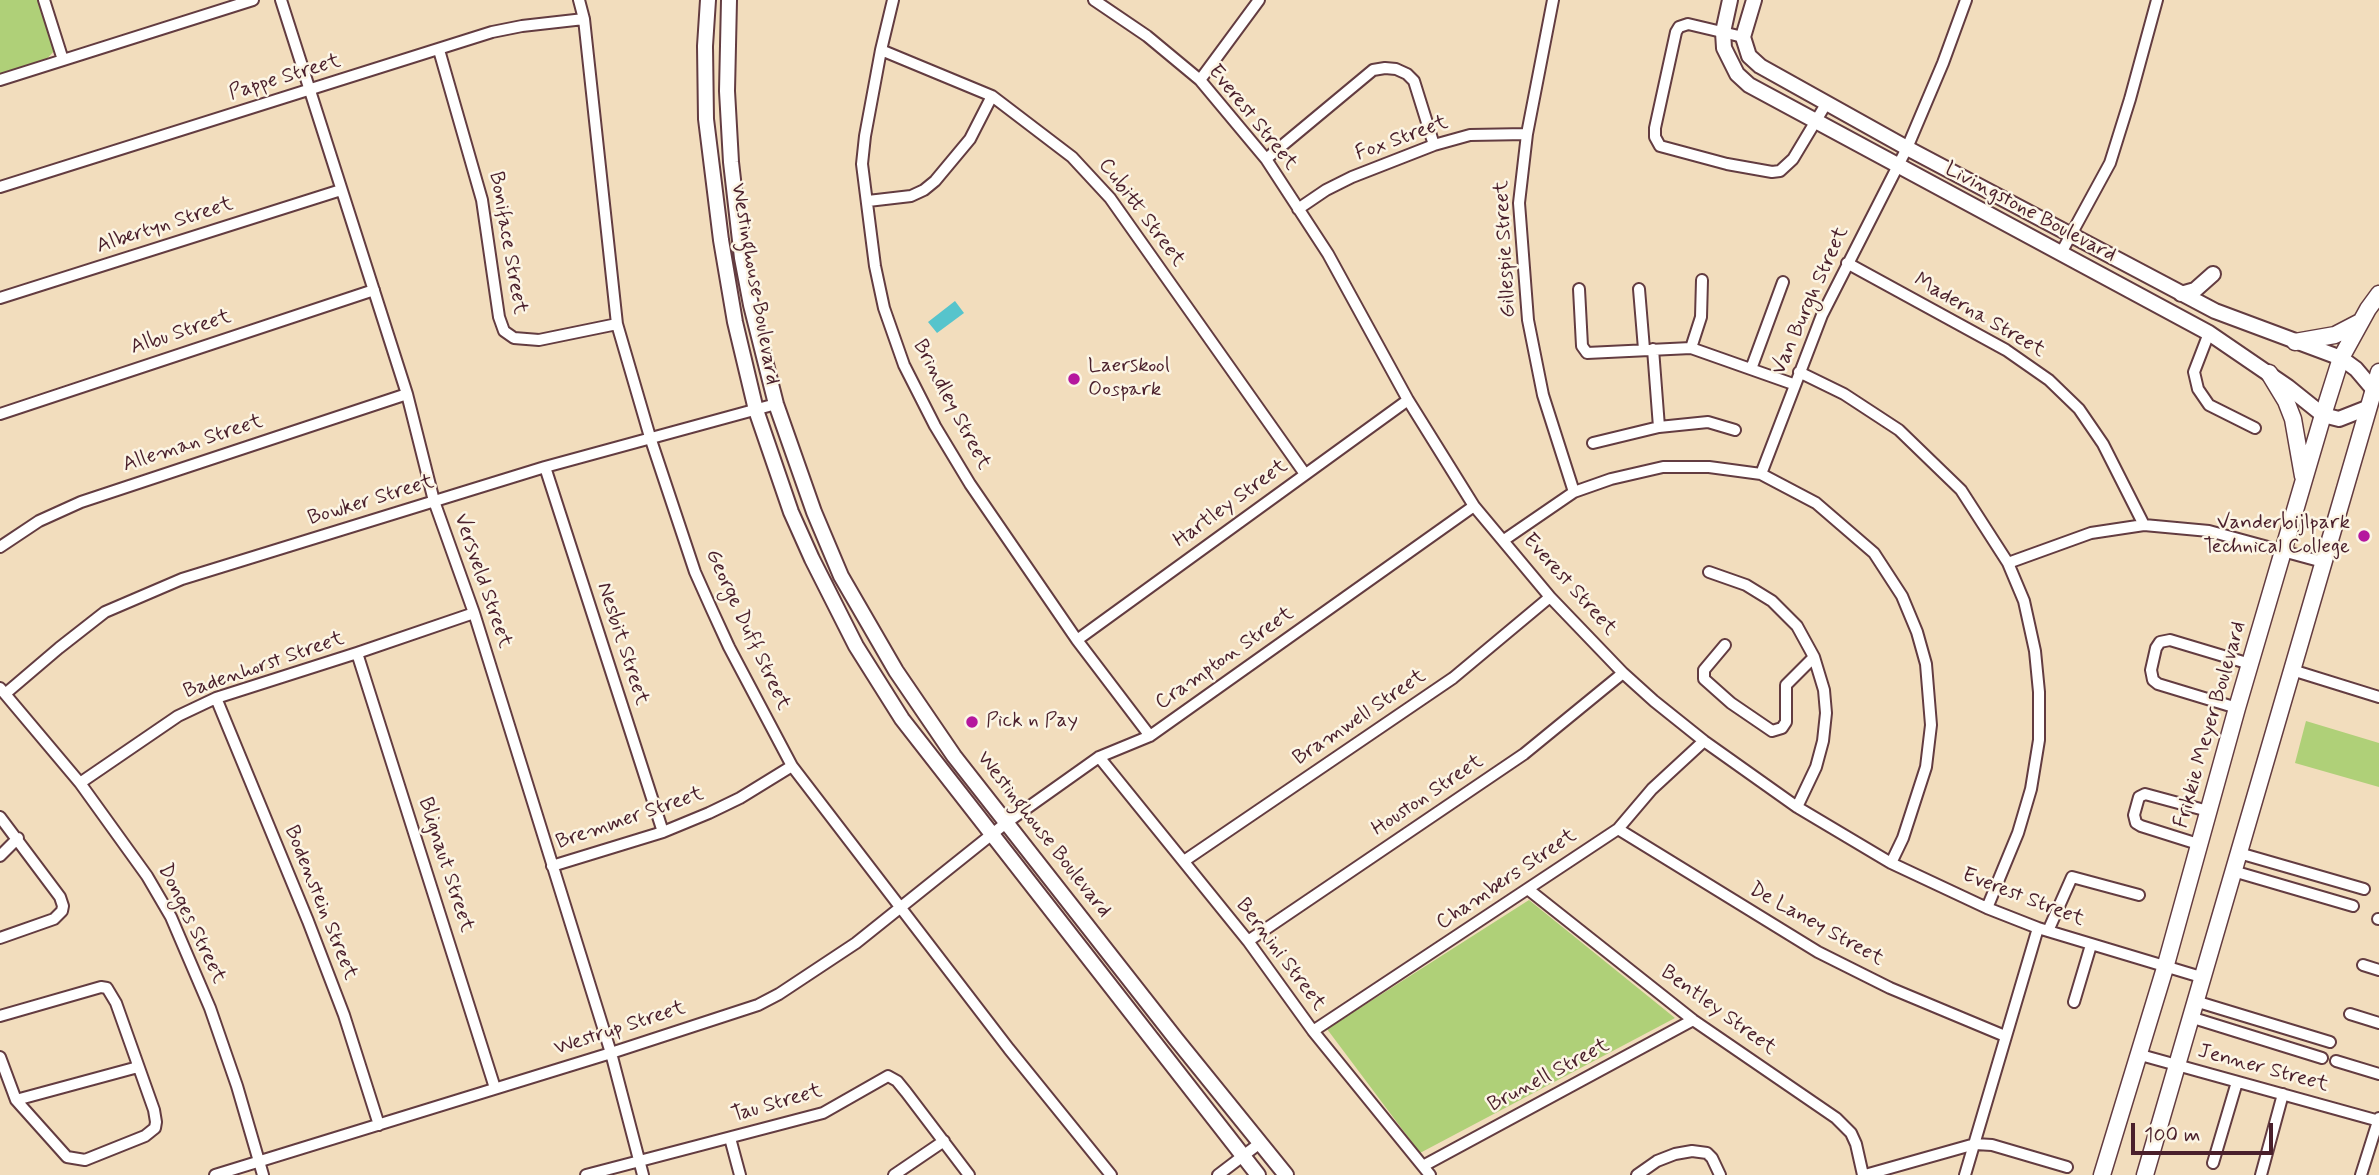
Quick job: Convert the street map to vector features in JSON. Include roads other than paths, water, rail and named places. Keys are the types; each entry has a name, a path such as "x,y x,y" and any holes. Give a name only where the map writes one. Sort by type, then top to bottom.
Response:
{"main road":[{"name":"Frikkie Meyer Boulevard","path":"2102,1175 2165,968 2237,708 2323,415 2342,358 2360,322 2379,294"},
{"path":"2295,342 2335,335 2360,322"},
{"path":"2145,1175 2379,372"},
{"path":"2269,373 2286,401 2293,419 2303,482"}],"street":[{"path":"44,0 63,60"},
{"path":"0,80 253,0"},
{"name":"Versveld Street","path":"281,0 407,394 434,501 474,613 611,1053 643,1175"},
{"name":"George Duff Street","path":"579,0 617,324 650,437 695,572 729,647 792,766 1009,1049 1111,1175"},
{"name":"Westinghouse Boulevard","path":"708,0 706,70 709,151 734,322 756,410 791,512 834,605 856,646 907,725 1258,1175"},
{"name":"Westinghouse Boulevard","path":"729,0 727,91 735,209 751,305 776,404 814,512 848,590 919,706 954,756 1286,1175"},
{"name":"Brindley Street","path":"893,0 881,50 862,164 875,266 884,308 904,365 935,426 970,484 1077,640 1150,736"},
{"name":"Everest Street","path":"1094,0 1147,36 1200,80 1266,159 1328,254 1408,401 1474,506 1550,597 1623,673 1654,701 1704,741 1797,807 1891,863 1987,908 2043,930 2201,977"},
{"path":"1200,80 1259,0"},
{"name":"Gillespie Street","path":"1553,0 1527,134 1519,203 1528,320 1543,395 1574,492"},
{"name":"Livingstone Boulevard","path":"1730,0 1723,32 1724,48 1737,74 1749,85 2209,332 2269,373 2323,415"},
{"path":"1754,0 1744,37 1688,24 1679,27 1655,128 1655,137 1660,146 1727,164 1772,172 1786,167 1826,104"},
{"name":"Van Burgh Street","path":"1760,474 1822,315 1906,148 1943,64 1966,0"},
{"path":"2061,253 2110,163 2157,0"},
{"name":"Pappe Street","path":"0,187 492,32 583,19"},
{"name":"Livingstone Boulevard","path":"1744,37 1746,50 1753,61 1826,104 2215,311 2342,358 2361,374 2373,389"},
{"name":"Boniface Street","path":"439,50 482,200 499,317 504,331 514,338 539,340 617,324"},
{"name":"Cubitt Street","path":"881,50 992,96 1072,157 1110,198 1306,474"},
{"path":"1266,159 1373,70 1385,68 1396,69 1414,81 1434,145"},
{"path":"868,201 911,196 935,181 970,139 992,96"},
{"name":"Fox Street","path":"1298,209 1352,177 1434,145 1470,135 1527,134"},
{"name":"Albertyn Street","path":"0,298 341,190"},
{"name":"Maderna Street","path":"1847,263 2006,350 2049,380 2079,409 2103,444 2144,525"},
{"path":"2181,293 2195,289 2213,274"},
{"path":"1691,348 1701,317 1702,280"},
{"name":"Van Burgh Street","path":"1751,369 1783,282"},
{"path":"1579,289 1581,346 1585,352 1590,354 1691,348 1793,384"},
{"path":"1639,289 1659,427"},
{"name":"Albu Street","path":"0,414 374,290"},
{"path":"2209,332 2194,372 2198,389 2209,405 2255,428"},
{"path":"1799,372 1844,394 1899,430 1961,490 2008,563 2024,601 2035,651 2039,692 2039,740 2031,789 2018,833 1987,908"},
{"name":"Alleman Street","path":"0,547 40,521 81,502 407,394"},
{"name":"Hartley Street","path":"1077,640 1408,401"},
{"name":"Bowker Street","path":"3,691 105,612 182,579 545,467 776,404"},
{"path":"2323,415 2339,419 2367,408"},
{"path":"1593,443 1659,427 1708,422 1735,430"},
{"name":"Nesbit Street","path":"545,467 663,832"},
{"path":"1504,540 1574,492 1611,479 1663,467 1709,467 1760,474 1816,503 1874,553 1902,596 1917,632 1926,664 1931,725 1926,767 1903,838 1891,863"},
{"name":"Crampton Street","path":"993,833 1099,757 1150,736 1474,506"},
{"path":"2008,563 2091,533 2144,525 2209,531 2323,562"},
{"path":"1709,572 1745,585 1772,601 1797,626 1814,657 1824,690 1826,713 1823,741 1816,767 1797,807"},
{"name":"Bramwell Street","path":"1184,861 1453,678 1550,597"},
{"name":"Badenhorst Street","path":"80,783 178,716 216,698 474,613"},
{"path":"2237,708 2158,684 2150,676 2156,648 2160,642 2170,640 2250,664"},
{"path":"1725,645 1704,670 1704,679 1731,703 1772,731 1782,728 1786,722 1785,692 1789,680 1814,657"},
{"name":"Blignaut Street","path":"357,653 495,1088"},
{"path":"2292,670 2379,697"},
{"name":"Houston Street","path":"1248,941 1524,754 1623,673"},
{"name":"Donges Street","path":"3,691 80,783 148,876 177,930 210,1007 263,1175"},
{"name":"Bodenstein Street","path":"216,698 344,1015 379,1125"},
{"name":"Chambers Street","path":"1313,1031 1618,829 1652,789 1704,741"},
{"name":"Bernini Street","path":"1099,757 1248,941 1313,1031 1427,1171"},
{"name":"Bremmer Street","path":"552,866 663,832 740,798 792,766"},
{"path":"2199,844 2141,826 2136,823 2134,815 2139,797 2145,794 2208,811"},
{"path":"0,817 18,838 62,902 62,911 54,919 0,938"},
{"name":"De Laney Street","path":"1618,829 1818,951 1890,988 2004,1036"},
{"name":"Westrup Street","path":"215,1175 758,1005 856,943 993,833"},
{"path":"0,856 18,838"},
{"path":"2239,853 2364,889"},
{"path":"2233,871 2353,906"},
{"path":"1965,1175 2004,1036 2043,930 2072,877 2138,895"},
{"name":"Bentley Street","path":"1529,890 1693,1020 1846,1126 1856,1144 1864,1175"},
{"path":"2074,1002 2091,945"},
{"path":"2363,965 2379,970"},
{"path":"0,1016 104,987 117,1003 154,1110 155,1128 145,1136 85,1160 75,1160 60,1152 16,1100 0,1057"},
{"path":"2192,1009 2330,1042"},
{"path":"2192,1009 2322,1058"},
{"path":"2350,1014 2379,1023"},
{"name":"Brunell Street","path":"1427,1171 1693,1020"},
{"name":"Jenner Street","path":"2137,1054 2379,1120"},
{"path":"2336,1061 2379,1074"},
{"path":"16,1100 138,1067"},
{"name":"Tau Street","path":"586,1175 823,1113 888,1076 897,1081 969,1175"},
{"path":"2213,1163 2237,1082"},
{"path":"2261,1175 2283,1094"},
{"path":"2361,1175 2379,1120"},
{"path":"730,1138 740,1175"},
{"path":"894,1175 944,1142"},
{"path":"1218,1175 1260,1143"},
{"path":"1864,1175 1975,1144 1992,1145 2067,1167"},
{"path":"1637,1175 1657,1161 1692,1151 1707,1153 1720,1175"}],"water":[{"path":"955,301 964,313 937,333 928,322"}],"place":[{"name":"Laerskool Oospark","path":"1074,379"},
{"name":"Vanderbijlpark Technical College","path":"2364,536"},
{"name":"Pick n Pay","path":"972,722"}]}
